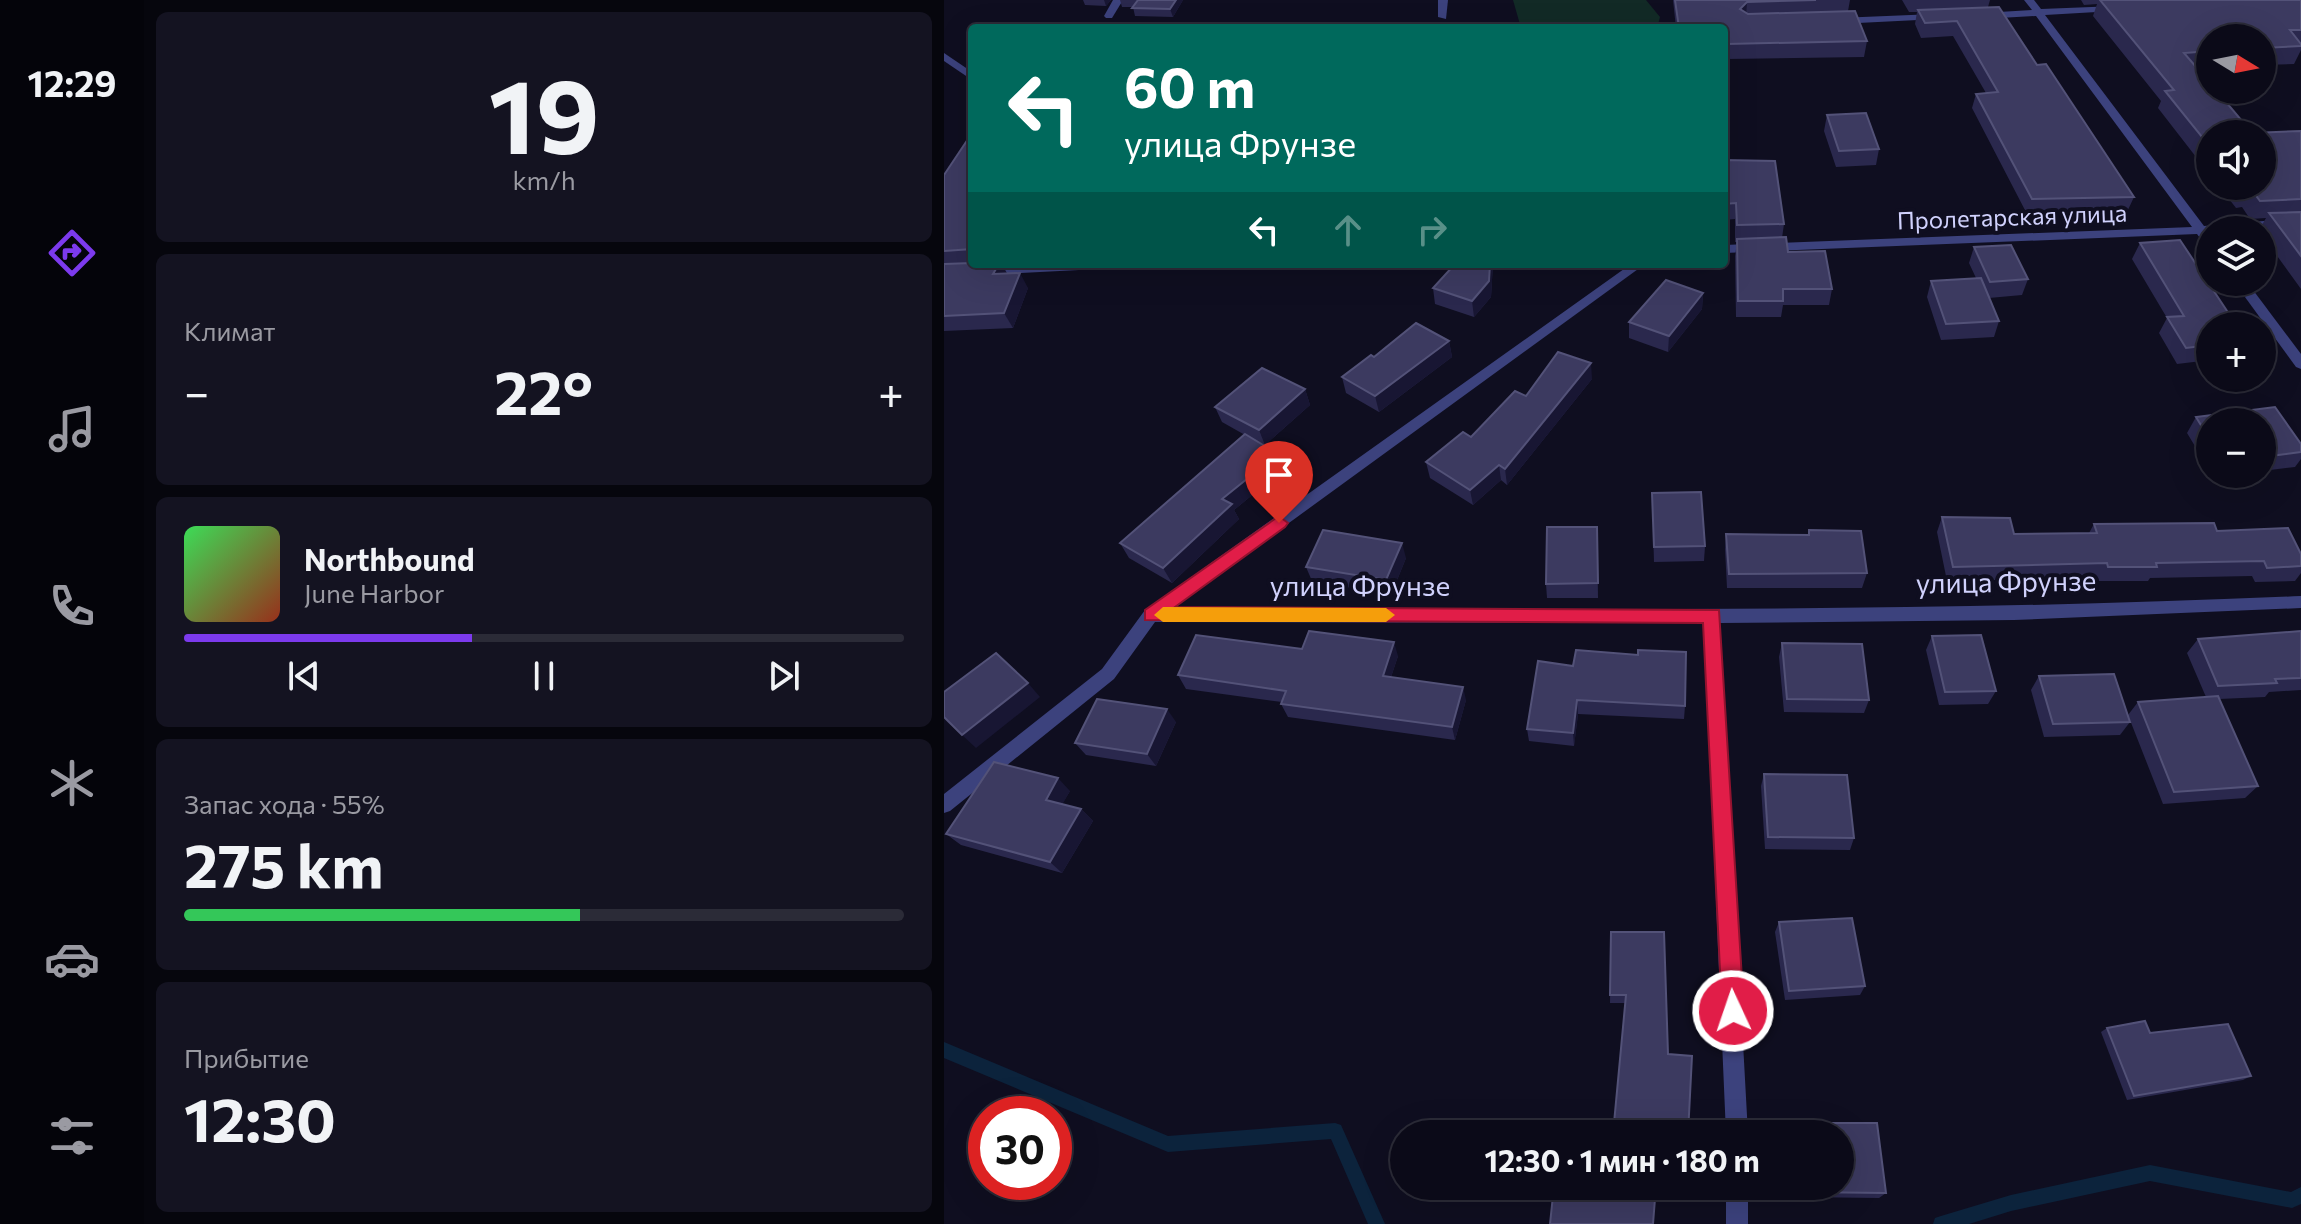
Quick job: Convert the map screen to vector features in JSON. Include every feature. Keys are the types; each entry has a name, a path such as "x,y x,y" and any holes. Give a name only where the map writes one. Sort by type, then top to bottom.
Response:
{"street":[{"path":"1109,16 1118,0"},
{"path":"1443,0 1443,17"},
{"path":"2029,0 2196,223"},
{"path":"1962,16 2130,7"},
{"path":"1823,21 1946,17"},
{"path":"944,56 968,74"},
{"name":"Пролетарская улица","path":"2276,224 2301,222"},
{"name":"Пролетарская улица","path":"1728,249 2196,230"},
{"path":"965,273 968,267"},
{"path":"944,273 1046,268"},
{"path":"944,805 1108,674 1151,615 1633,268"},
{"path":"2250,296 2301,364"},
{"name":"улица Фрунзе","path":"1151,615 1712,615 2176,609 2301,602"},
{"path":"1712,615 1736,1120"},
{"path":"1737,1200 1737,1224"}],"green space":[{"path":"1513,0 1646,0 1660,17 1658,24 1520,24"}],"building":[{"path":"1138,0 1176,0 1170,9 1132,8"},
{"path":"1675,0 1816,0 1747,2 1740,9 1748,14 1855,11 1867,41 1728,44 1728,24 1678,24"},
{"path":"2100,0 2301,0 2301,30 2290,30 2301,46 2276,47 2276,24 2196,24 2196,52 2184,53 2196,67 2196,104 2228,104 2241,120 2196,120 2196,130 2165,91 2174,90"},
{"path":"1999,7 2037,65 2046,64 2134,197 2032,199 1976,94 1998,92 1957,21 1925,23 1918,10"},
{"path":"1866,113 1879,149 1839,151 1827,115"},
{"path":"2301,131 2301,199 2260,201 2276,200 2276,132"},
{"path":"968,139 968,249 944,251 944,175"},
{"path":"1728,160 1775,161 1784,224 1737,225 1736,203 1728,204"},
{"path":"2301,212 2301,256 2276,222 2276,216 2269,213"},
{"path":"1786,237 1788,252 1825,251 1832,289 1783,289 1783,301 1738,301 1737,239"},
{"path":"2180,240 2196,264 2196,296 2217,296 2228,312 2196,312 2196,347 2186,348 2167,317 2184,316 2140,243"},
{"path":"2011,245 2028,279 1990,282 1974,247"},
{"path":"968,263 968,268 997,268 993,274 1020,273 1004,313 944,316 944,264"},
{"path":"1451,268 1490,268 1489,281 1472,301 1433,288"},
{"path":"1981,278 1999,321 1946,324 1931,281"},
{"path":"1666,280 1703,293 1669,336 1629,322"},
{"path":"1416,323 1449,341 1375,396 1342,377 1371,355 1374,357"},
{"path":"1558,352 1591,363 1505,469 1499,465 1470,490 1426,462 1463,432 1471,437 1515,391 1526,396"},
{"path":"1262,368 1305,389 1259,430 1215,407"},
{"path":"2276,408 2301,444 2301,452 2276,455"},
{"path":"1245,434 1278,454 1222,499 1232,504 1163,568 1120,543"},
{"path":"1701,492 1705,546 1654,547 1652,493"},
{"path":"1942,517 2010,518 2014,534 2097,533 2094,524 2214,523 2217,531 2288,528 2301,554 2301,566 2267,568 2264,561 2156,563 2157,567 2108,567 2107,563 1953,567"},
{"path":"1547,527 1597,527 1598,583 1546,584"},
{"path":"1323,530 1402,543 1386,580 1306,567"},
{"path":"1809,530 1861,531 1867,573 1729,574 1726,534 1809,535"},
{"path":"1309,631 1394,642 1383,676 1463,687 1452,727 1281,704 1286,691 1178,675 1196,635 1302,649"},
{"path":"2301,631 2301,678 2275,679 2277,683 2218,686 2198,639"},
{"path":"1981,635 1996,691 1945,692 1932,636"},
{"path":"1782,643 1862,644 1869,700 1787,699"},
{"path":"1576,650 1638,655 1638,650 1686,652 1685,706 1577,700 1573,733 1527,729 1538,661 1573,666"},
{"path":"996,653 1028,683 962,735 944,717 944,692"},
{"path":"2114,674 2130,722 2053,724 2039,676"},
{"path":"2218,696 2258,786 2174,792 2138,702"},
{"path":"1097,699 1167,709 1147,754 1075,743"},
{"path":"994,762 1058,778 1046,800 1081,809 1050,862 946,834"},
{"path":"1764,774 1847,775 1854,838 1768,837"},
{"path":"1852,918 1865,986 1789,991 1779,922"},
{"path":"1611,932 1664,932 1668,1054 1692,1056 1689,1120 1614,1120 1626,995 1610,995"},
{"path":"2145,1021 2150,1033 2228,1024 2251,1076 2134,1096 2107,1028"},
{"path":"1854,1123 1877,1123 1886,1193 1854,1193"},
{"path":"1553,1200 1655,1200 1653,1224 1550,1224"}],"waterway":[{"path":"944,1050 1168,1144 1335,1131 1377,1224"},
{"path":"1941,1224 2011,1203 2150,1173 2292,1200 2301,1195"}],"slow traffic":[{"path":"1163,615 1386,615"}],"route":[{"path":"1279,523 1151,615 1712,615 1733,1011"}]}
